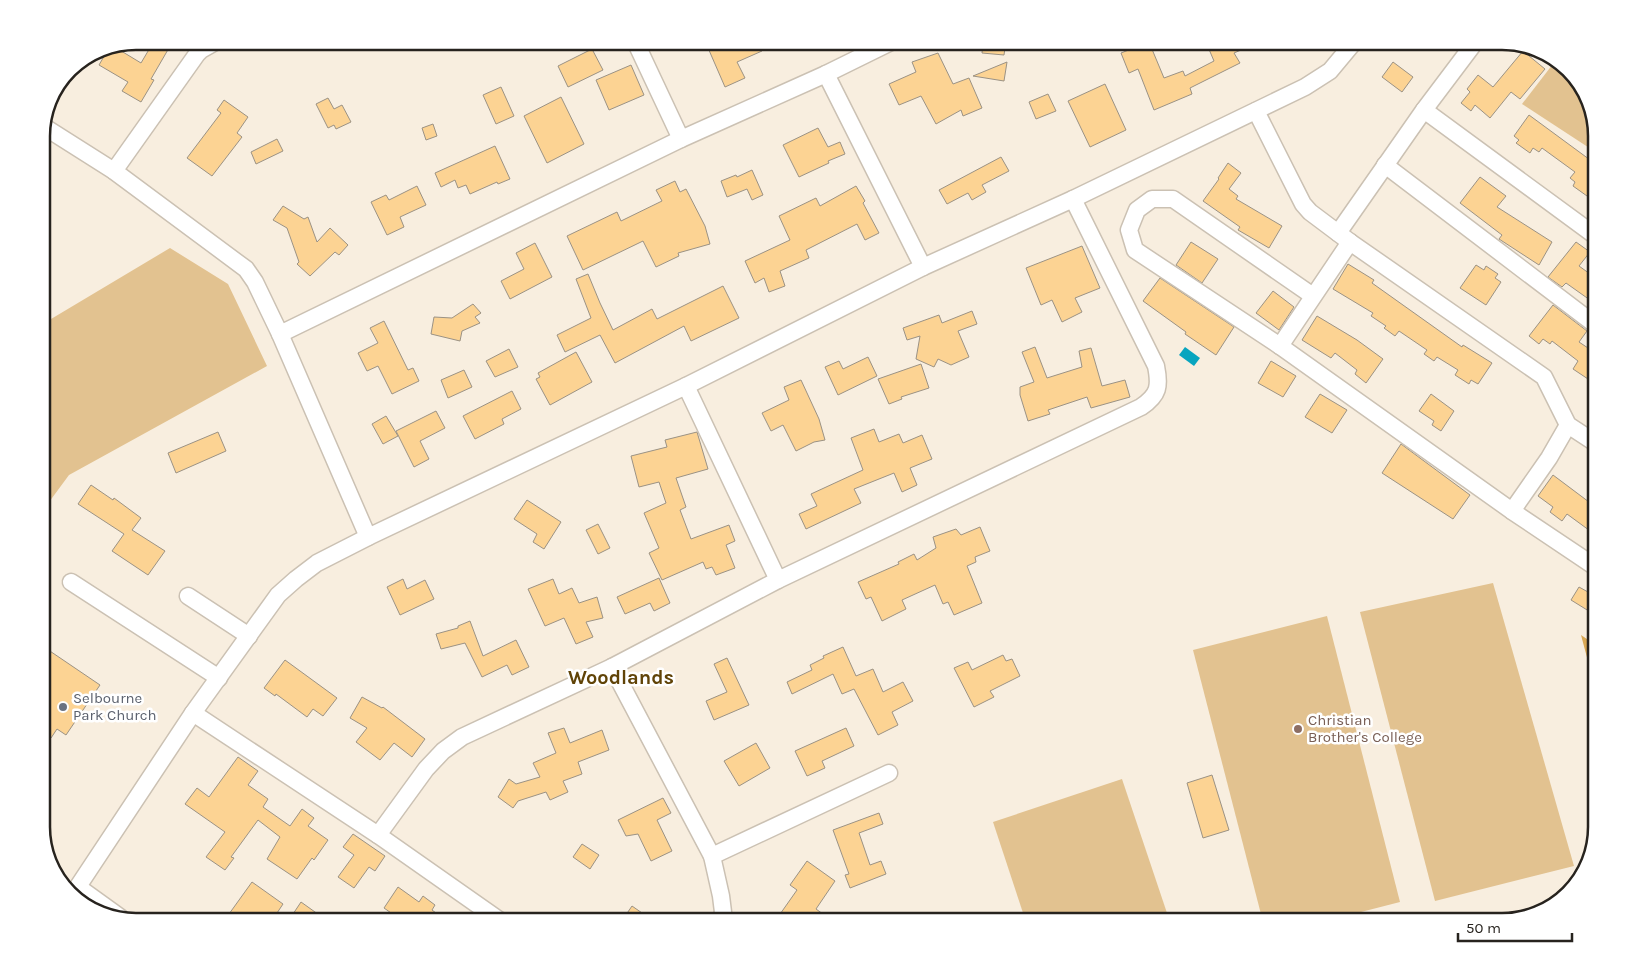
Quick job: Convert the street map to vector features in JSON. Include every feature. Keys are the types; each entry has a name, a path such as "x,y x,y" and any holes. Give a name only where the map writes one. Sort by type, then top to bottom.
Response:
{"street":[{"path":"114,171 201,50"},
{"path":"639,50 681,139"},
{"path":"280,334 681,139 875,50"},
{"path":"76,889 193,713 278,595 317,563 686,386 923,267 1073,199 1256,111 1330,71 1348,50"},
{"path":"1280,346 1314,296 1344,237 1385,165 1469,50"},
{"path":"826,74 923,267"},
{"path":"1424,110 1588,230"},
{"path":"1256,111 1303,204 1310,212 1544,377 1568,425 1588,438"},
{"path":"50,130 114,171 246,269 255,282 280,334 368,537"},
{"path":"1385,165 1588,319"},
{"path":"1314,296 1173,198 1152,199 1137,210 1129,230 1135,250 1280,346 1512,511 1588,562"},
{"path":"378,835 426,769 443,751 462,737 612,667 778,580 1132,412 1151,400 1158,390 1156,366 1073,199"},
{"path":"686,386 778,580"},
{"path":"1512,511 1549,458 1568,425"},
{"path":"71,582 219,678"},
{"path":"188,596 249,636"},
{"path":"612,667 712,856 723,913"},
{"path":"193,713 378,835 489,913"},
{"path":"712,856 889,773"}],"shaded area":[{"path":"1551,66 1563,75 1576,93 1586,119 1588,147 1522,104"},
{"path":"170,248 228,284 267,366 69,475 50,501 50,320"},
{"path":"1493,583 1574,866 1435,901 1360,612"},
{"path":"1327,616 1400,902 1357,913 1261,913 1193,650"},
{"path":"1581,635 1588,640 1588,661"},
{"path":"1122,779 1167,913 1023,913 993,822"}],"water":[{"path":"1185,347 1200,358 1194,366 1179,355"}],"building":[{"path":"149,50 168,50 151,79 154,80 141,102 122,91 128,82 99,65 103,57 122,52 141,63"},
{"path":"593,50 603,70 568,87 558,66"},
{"path":"709,50 762,50 737,62 745,78 725,87"},
{"path":"982,50 1005,50 1004,55 982,53"},
{"path":"1129,50 1152,50 1164,78 1183,71 1185,76 1214,61 1209,50 1241,50 1234,53 1240,63 1190,88 1192,94 1154,110 1138,69 1129,73 1121,53"},
{"path":"938,53 953,84 969,78 982,108 963,116 961,110 936,124 921,96 899,105 889,84 916,72 912,62"},
{"path":"1522,53 1527,54 1545,69 1520,99 1511,92 1490,118 1475,105 1471,111 1461,103 1470,92 1467,89 1478,75 1493,87"},
{"path":"1007,62 1004,81 973,76"},
{"path":"1393,62 1413,77 1402,92 1382,77"},
{"path":"631,65 644,95 609,110 596,80"},
{"path":"1105,84 1126,130 1090,147 1068,101"},
{"path":"501,87 514,116 496,124 483,95"},
{"path":"1048,94 1056,111 1036,119 1029,102"},
{"path":"561,97 584,144 547,163 524,116"},
{"path":"328,98 334,109 342,105 351,122 336,129 334,125 328,128 316,104"},
{"path":"224,100 248,117 237,133 242,137 212,176 187,158 221,113 217,110"},
{"path":"1529,115 1588,158 1587,196 1573,186 1575,182 1570,178 1575,172 1542,148 1539,152 1533,148 1530,153 1516,143 1519,140 1514,136"},
{"path":"433,124 437,136 426,140 422,128"},
{"path":"818,128 828,147 840,142 845,154 799,177 783,145"},
{"path":"277,139 283,151 256,164 251,152"},
{"path":"495,146 510,179 498,184 497,182 470,194 466,185 458,188 455,180 441,187 435,173"},
{"path":"1001,157 1009,171 982,185 986,192 972,200 968,193 947,204 939,190"},
{"path":"1228,163 1241,173 1229,189 1238,196 1236,199 1282,226 1269,248 1238,230 1240,227 1203,201"},
{"path":"752,170 763,195 752,200 747,189 727,197 721,181 736,175 737,177"},
{"path":"1480,177 1506,196 1497,207 1552,242 1539,265 1499,239 1502,235 1460,203"},
{"path":"675,181 680,192 686,189 705,226 710,244 678,253 679,256 656,267 643,241 583,270 567,236 617,212 621,221 662,201 656,190"},
{"path":"417,186 426,205 400,217 404,227 387,235 371,202 386,195 389,200"},
{"path":"856,186 879,233 865,240 857,224 806,250 809,258 780,271 785,286 769,292 764,278 755,283 745,261 790,240 779,216 816,198 820,206"},
{"path":"283,206 304,219 308,217 317,242 330,228 348,245 339,255 335,252 310,276 297,264 299,262 287,228 273,220"},
{"path":"1191,242 1218,259 1202,283 1176,265"},
{"path":"1576,242 1588,251 1588,255 1579,266 1588,272 1588,299 1566,283 1562,287 1548,277"},
{"path":"535,243 552,277 510,299 501,281 524,269 516,253"},
{"path":"1082,246 1100,288 1075,298 1082,312 1062,322 1052,300 1041,305 1026,268"},
{"path":"1348,264 1374,280 1372,283 1462,347 1463,345 1492,363 1478,384 1471,380 1469,384 1455,375 1458,370 1437,357 1434,361 1424,354 1427,350 1399,331 1395,336 1384,328 1386,326 1371,316 1373,313 1333,289"},
{"path":"1476,265 1484,270 1486,266 1498,274 1495,278 1501,282 1486,305 1460,288"},
{"path":"588,274 613,330 652,309 657,319 723,286 739,318 691,341 684,326 615,363 600,335 565,352 557,335 591,318 576,279"},
{"path":"1160,278 1234,327 1216,355 1185,334 1186,332 1143,301"},
{"path":"1273,291 1294,307 1279,330 1256,313"},
{"path":"473,304 481,313 475,317 480,323 462,331 460,341 431,334 434,317 452,318"},
{"path":"1553,305 1587,331 1579,342 1588,348 1588,379 1573,369 1578,361 1552,341 1550,344 1543,339 1539,344 1529,336"},
{"path":"972,311 977,324 958,331 969,357 951,365 938,359 934,367 916,359 920,336 907,340 903,328 939,315 942,323"},
{"path":"1317,316 1357,340 1383,359 1366,383 1355,374 1357,370 1335,353 1331,358 1302,340"},
{"path":"384,321 408,370 413,368 419,381 392,394 378,366 367,371 358,353 378,343 370,328"},
{"path":"1035,347 1047,378 1082,367 1079,351 1091,348 1102,386 1125,380 1130,397 1091,408 1087,397 1048,410 1050,414 1028,421 1020,395 1020,387 1034,382 1022,352"},
{"path":"509,349 518,367 495,377 486,361"},
{"path":"576,352 592,382 550,405 536,379 540,377 538,373"},
{"path":"868,357 877,376 838,395 825,367 839,361 843,369"},
{"path":"1271,361 1296,376 1283,397 1258,383"},
{"path":"921,364 929,388 901,397 902,399 889,404 878,379"},
{"path":"464,370 472,387 448,398 441,380"},
{"path":"801,380 819,419 825,440 814,442 796,451 783,425 771,431 762,413 789,400 784,387"},
{"path":"512,391 521,409 502,419 504,424 475,439 463,416"},
{"path":"1320,394 1347,410 1332,433 1305,417"},
{"path":"1431,394 1454,411 1441,431 1432,425 1434,421 1419,411"},
{"path":"436,411 445,428 420,441 429,459 414,467 396,431"},
{"path":"386,416 398,436 383,444 372,424"},
{"path":"874,429 879,442 899,434 903,443 922,435 932,459 910,468 917,485 902,492 894,473 854,489 861,503 806,529 799,514 817,506 811,494 863,470 851,438"},
{"path":"218,432 226,451 176,473 168,453"},
{"path":"697,432 708,469 676,478 686,507 680,510 691,539 729,525 735,541 726,545 735,568 716,575 712,567 706,569 703,562 662,580 649,553 659,548 644,513 666,503 659,482 639,487 631,456 667,447 665,440"},
{"path":"1401,444 1470,495 1453,519 1382,473"},
{"path":"1553,475 1588,501 1588,529 1567,514 1562,521 1550,512 1553,507 1538,496"},
{"path":"91,485 113,500 114,498 141,518 132,530 165,551 148,575 112,551 124,534 78,504"},
{"path":"527,500 561,522 544,549 533,542 537,534 514,519"},
{"path":"598,524 610,548 598,554 586,530"},
{"path":"980,527 990,551 975,557 976,562 967,566 982,603 954,615 948,602 943,604 935,585 902,600 906,609 882,621 871,597 866,599 858,582 899,564 898,562 914,554 917,560 936,548 933,537 956,529 961,535"},
{"path":"659,578 670,603 654,611 650,603 625,614 617,597"},
{"path":"403,579 407,589 425,580 434,599 400,615 387,587"},
{"path":"553,579 559,594 572,588 579,603 597,597 603,618 586,622 593,637 576,644 564,618 545,626 528,589"},
{"path":"1579,587 1588,592 1588,611 1571,600"},
{"path":"470,621 483,656 516,640 529,667 512,675 507,665 482,677 465,643 441,649 436,634 458,628 458,626"},
{"path":"843,647 856,676 873,669 883,692 903,682 913,701 892,712 898,725 878,735 854,689 842,694 833,674 792,694 787,682 812,670 810,665 824,658 823,656"},
{"name":"Selbourne Park Church","path":"50,651 100,685 66,735 57,729 51,738"},
{"path":"1003,655 1006,661 1012,659 1020,676 990,691 994,697 974,707 954,668 968,662 972,670"},
{"path":"727,658 749,705 714,720 706,701 727,692 714,664"},
{"path":"285,660 337,698 323,716 313,709 307,717 276,694 275,696 264,688"},
{"path":"362,697 383,707 425,739 412,757 394,743 380,760 356,742 367,728 350,718"},
{"path":"564,728 570,743 602,730 609,750 578,762 582,774 563,781 568,792 550,800 546,792 518,801 513,808 498,797 509,779 516,784 540,777 533,763 556,753 548,733"},
{"path":"846,728 854,746 822,761 825,768 807,776 795,751"},
{"path":"756,743 770,768 739,786 724,761"},
{"path":"238,757 258,771 248,785 268,799 263,807 290,826 302,809 314,818 308,826 328,840 297,879 267,859 280,837 258,820 231,857 234,858 225,870 206,857 225,832 185,804 197,788 209,797"},
{"path":"1212,775 1229,830 1203,838 1187,783"},
{"path":"663,798 671,813 657,820 672,851 651,861 638,834 626,836 618,820"},
{"path":"879,813 883,824 859,833 870,865 881,861 886,874 850,888 845,875 849,874 833,830"},
{"path":"353,834 385,856 375,871 369,867 354,888 338,877 354,855 343,847"},
{"path":"582,844 599,855 590,869 573,857"},
{"path":"807,861 835,881 816,909 822,913 781,913 797,890 790,885"},
{"path":"252,882 283,904 277,913 230,913"},
{"path":"398,887 419,902 423,896 435,905 432,910 436,913 391,913 384,908"},
{"path":"301,902 316,913 294,913"},
{"path":"632,906 642,913 627,913"}],"place":[{"name":"Selbourne Park Church","path":"63,707"},
{"name":"Christian Brother's College","path":"1298,729"}],"district":[{"name":"Woodlands","path":"621,677"}]}
